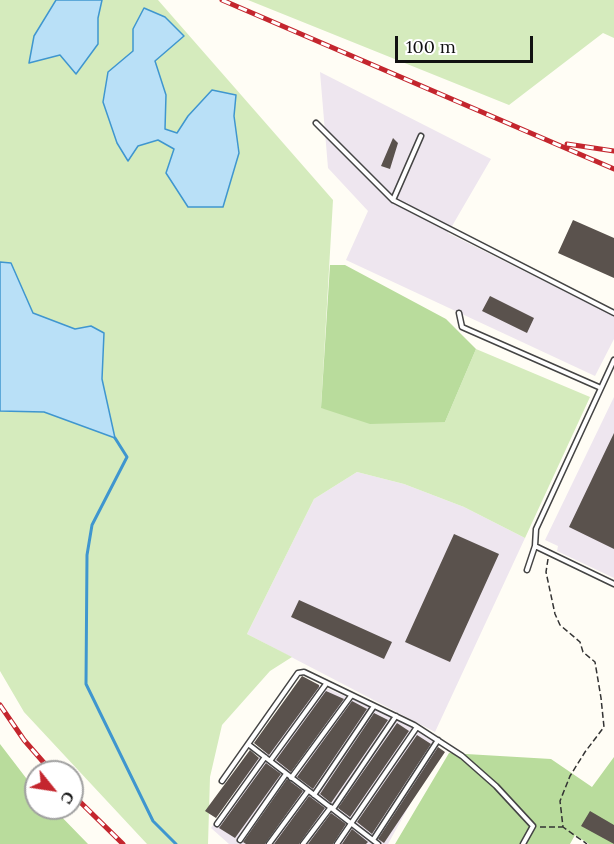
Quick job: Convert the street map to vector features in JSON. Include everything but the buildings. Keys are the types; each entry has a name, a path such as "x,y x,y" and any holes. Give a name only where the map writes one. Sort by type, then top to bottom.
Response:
{"lane":[{"path":"316,123 393,200 614,313"},
{"path":"393,200 421,136"},
{"path":"459,313 462,327 601,388"},
{"path":"527,570 535,546 537,529 614,360"},
{"path":"535,546 614,584"},
{"path":"222,781 298,673 304,672 417,727 473,765 533,826 523,844"},
{"path":"270,762 326,684"},
{"path":"291,778 351,696"},
{"path":"314,795 374,706"},
{"path":"303,844 332,808 396,716"},
{"path":"337,844 417,727"},
{"path":"248,744 375,842 438,740"},
{"path":"217,824 265,757"},
{"path":"240,840 286,774"},
{"path":"269,844 308,791"}],"path":[{"path":"550,553 546,572 555,614 560,625 580,642 583,652 595,662 604,727 570,776 560,801 563,827"},
{"path":"533,826 563,827 587,844"}],"shaded area":[{"path":"320,72 491,159 448,233 614,316 614,339 595,376 346,260 368,211 328,168"},
{"path":"614,397 614,578 557,551 558,546 545,540"},
{"path":"357,472 404,484 464,507 525,538 435,732 247,634 314,499"},
{"path":"310,681 433,734 440,750 388,844 229,844 211,828"}],"green space":[{"path":"0,0 56,0 34,36 30,63 98,44 98,18 102,0 158,0 333,200 321,408 445,422 476,349 590,397 525,538 464,507 404,484 357,472 314,499 247,634 292,657 270,671 222,725 210,777 208,844 147,844 84,776 84,760 69,760 24,712 0,671 0,411 44,412 115,437 102,379 104,333 91,326 75,329 33,313 11,263 0,262","holes":["183,37 155,61 166,95 165,129 177,133 188,116 236,95 234,116 239,153 188,207 166,173 174,149 158,140 138,146 128,161 117,143 103,102 108,73 133,51"]},
{"path":"248,0 614,0 614,38 603,33 509,105"},
{"path":"330,265 345,265 446,319 476,349 445,422 370,424 321,408"},
{"path":"0,744 24,775 24,820 65,820 88,844 0,844"},
{"path":"449,753 551,759 592,787 614,757 614,844 589,844 575,835 570,844 395,844"}],"water":[{"path":"56,0 102,0 98,18 98,44 76,74 60,55 29,63 34,36"},
{"path":"144,8 165,17 184,36 155,61 166,95 165,129 177,133 188,116 212,90 236,95 234,116 239,153 223,207 188,207 166,173 174,149 158,140 138,146 128,161 117,143 103,102 108,72 133,51 133,29"},
{"path":"0,262 11,263 33,313 75,329 91,326 104,333 102,379 115,438 44,412 0,411"}],"waterway":[{"path":"115,438 127,457 92,525 87,555 86,684 153,821 176,844"}],"railway":[{"path":"222,0 614,169"},
{"path":"567,144 614,151"},
{"path":"0,705 24,740 42,760"},
{"path":"84,806 123,844"}]}
